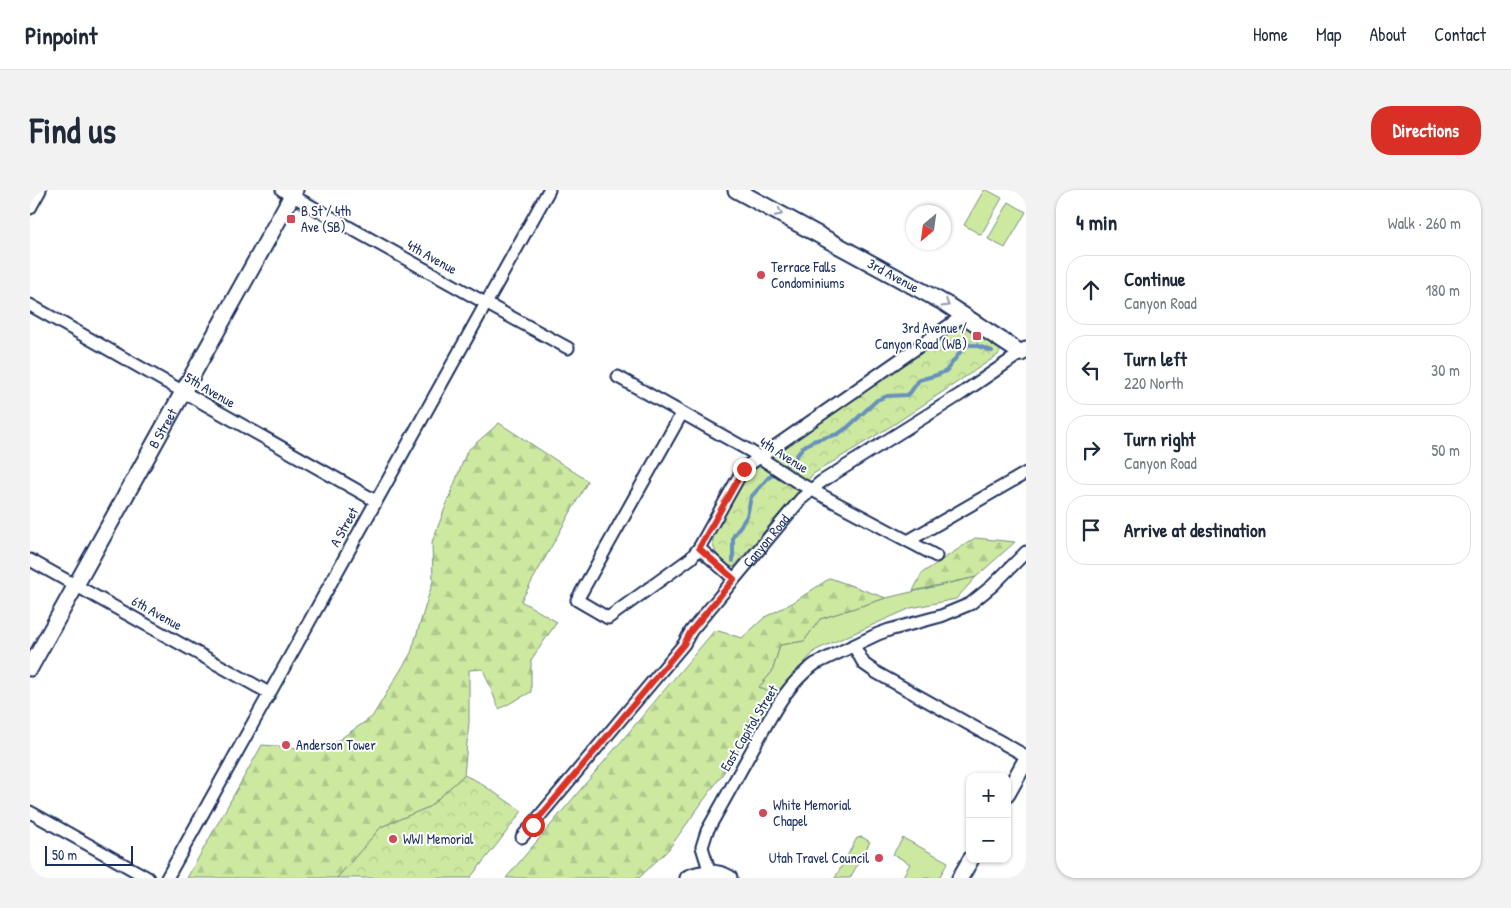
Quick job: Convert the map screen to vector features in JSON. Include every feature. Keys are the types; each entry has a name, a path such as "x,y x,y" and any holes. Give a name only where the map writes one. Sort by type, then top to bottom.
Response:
{"street":[{"path":"30,208 40,190"},
{"name":"A Street","path":"167,878 548,190"},
{"name":"3rd Avenue","path":"736,190 873,263 964,315 1023,352"},
{"name":"4th Avenue","path":"290,192 486,304 568,348"},
{"name":"B Street","path":"30,668 183,392 290,192"},
{"name":"5th Avenue","path":"30,306 376,501"},
{"path":"682,413 577,600 608,618 684,563 699,548 744,469 964,315"},
{"name":"Canyon Road","path":"522,838 684,644 691,631 801,499 821,482 961,394 1023,352"},
{"name":"4th Avenue","path":"618,377 759,457 811,490 936,556"},
{"path":"908,541 1026,473"},
{"path":"699,548 734,579"},
{"name":"East Capitol Street","path":"710,873 702,847 704,837 777,706 792,685 808,669 823,660 889,630 941,616 970,604 992,586 1026,552"},
{"name":"6th Avenue","path":"30,560 269,693"},
{"path":"854,646 864,664 876,673 1026,756"},
{"path":"1011,787 1026,760"},
{"path":"30,812 148,878"},
{"path":"960,878 969,863"},
{"path":"688,878 710,873 729,878"}],"green space":[{"path":"984,190 1002,198 981,235 964,225"},
{"path":"1009,202 1026,212 1005,248 988,239"},
{"path":"967,327 994,342 1000,348 998,355 896,423 813,474 734,567 725,563 718,556 714,547 713,537 747,474 787,443 958,328"},
{"path":"499,423 588,481 521,601 557,622 531,660 531,692 499,709 483,669 469,670 469,722 464,775 429,807 381,827 337,878 187,878 262,745 324,750 372,717 411,653 433,581 432,542 467,451"},
{"path":"975,538 1015,542 976,577 913,591 922,573"},
{"path":"976,577 956,599 911,608 816,650 774,695 759,687 772,672 780,645 804,641 820,619 886,598"},
{"path":"830,578 886,598 820,619 804,641 780,645 772,672 759,687 774,695 729,765 668,850 639,878 506,878 715,630 742,638 765,617 794,602"},
{"path":"464,775 477,781 522,811 470,878 337,878 381,827 429,807"},
{"path":"862,837 870,842 850,878 835,878 857,838"},
{"path":"903,838 948,862 939,878 902,878 910,864 893,854"}],"waterway":[{"path":"733,561 733,537 747,516 751,497 768,478 794,460 803,447 813,441 838,434 877,400 887,396 907,395 919,380 946,371 964,347 975,345 992,351"}],"place":[{"name":"B St / 4th Ave (SB)","path":"291,219"},
{"name":"Terrace Falls Condominiums","path":"761,275"},
{"name":"3rd Avenue / Canyon Road (WB)","path":"977,336"},
{"name":"Anderson Tower","path":"286,745"},
{"name":"White Memorial Chapel","path":"763,813"},
{"name":"WWI Memorial","path":"393,839"},
{"name":"Utah Travel Council","path":"879,858"}],"route":[{"path":"533,825 684,644 691,631 734,579 699,548 744,469"}]}
